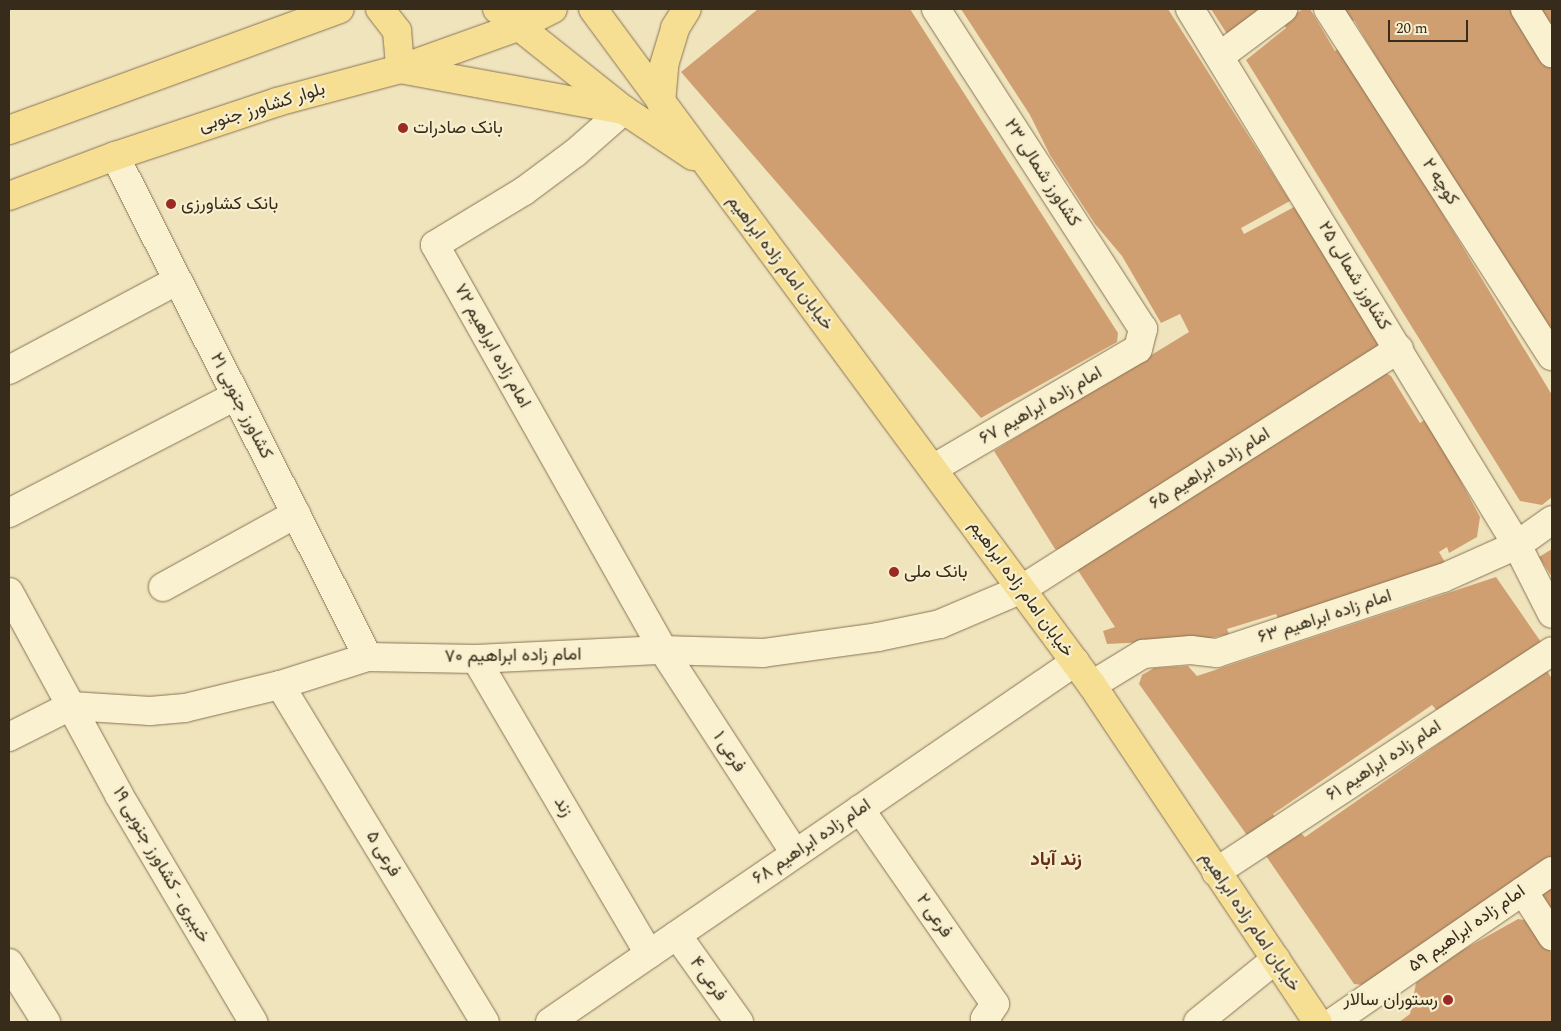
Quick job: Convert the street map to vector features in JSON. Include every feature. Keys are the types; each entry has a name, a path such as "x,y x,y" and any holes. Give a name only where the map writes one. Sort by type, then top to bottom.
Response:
{"main road":[{"path":"380,9 397,31 400,69 624,110"},
{"name":"بلوار کشاورز جنوبی","path":"9,196 115,156 277,102 400,69 507,18 553,9"},
{"name":"خیابان امام زاده ابراهیم","path":"593,9 934,468 1092,685 1318,1022"},
{"path":"661,103 664,65 675,28 687,9"},
{"path":"9,130 336,10"},
{"name":"خیابان امام زاده ابراهیم","path":"507,18 624,110 708,166"}],"street":[{"name":"کشاورز شمالی ۲۳","path":"936,9 1143,329 1142,338"},
{"name":"کشاورز شمالی ۲۵","path":"1190,9 1517,545 1552,614"},
{"path":"1220,56 1283,9"},
{"name":"کوچه ۲","path":"1328,9 1552,356"},
{"path":"1525,9 1552,52"},
{"name":"امام زاده ابراهیم ۷۲","path":"624,110 575,153 524,191 435,245 663,650"},
{"name":"کشاورز جنوبی ۲۱","path":"115,156 368,657"},
{"path":"9,370 178,280"},
{"name":"امام زاده ابراهیم ۶۷","path":"934,468 1138,349 1142,338"},
{"name":"امام زاده ابراهیم ۶۵","path":"1022,589 1399,349"},
{"path":"9,513 236,396"},
{"path":"163,587 296,514"},
{"name":"امام زاده ابراهیم ۶۳","path":"1092,685 1140,655 1191,650 1217,653 1443,578 1517,545 1552,520"},
{"name":"امام زاده ابراهیم ۷۰","path":"9,737 72,706 150,711 185,708 280,685 368,657 476,659 663,650 763,653 878,637 940,624 1022,589"},
{"name":"خبیری - کشاورز جنوبی ۱۹","path":"9,592 119,795 253,1022"},
{"name":"فرعی ۱","path":"663,650 795,853"},
{"name":"امام زاده ابراهیم ۶۱","path":"1216,872 1552,650"},
{"name":"زند","path":"476,659 649,954"},
{"name":"امام زاده ابراهیم ۶۸","path":"550,1022 1075,662"},
{"name":"فرعی ۵","path":"280,685 486,1022"},
{"name":"فرعی ۲","path":"860,809 995,1004 985,1019 987,1022"},
{"name":"امام زاده ابراهیم ۵۹","path":"1333,1022 1552,871"},
{"path":"1523,891 1552,936"},
{"name":"فرعی ۴","path":"677,935 739,1022"},
{"path":"1198,1022 1276,959"},
{"path":"9,963 46,1022"}],"building":[{"path":"758,9 910,9 1118,333 1117,342 981,418 681,72"},
{"path":"961,9 1168,9 1290,201 1241,228 1244,234 1294,207 1354,295 1379,345 1061,550 1055,549 994,451 1189,332 1180,314 1161,323 1122,256 1095,224 1050,155 1030,115"},
{"path":"1211,9 1260,9 1227,34"},
{"path":"1303,9 1310,9 1335,51 1342,47 1552,395 1552,497 1542,505 1520,501 1246,60 1286,28 1283,22"},
{"path":"1338,9 1516,9 1552,67 1552,350 1354,20 1348,24"},
{"path":"1536,9 1552,9 1552,32"},
{"path":"1384,372 1391,376 1420,423 1427,418 1480,517 1477,537 1449,553 1447,547 1439,552 1446,564 1281,624 1276,614 1227,629 1229,634 1206,639 1107,644 1103,631 1115,627 1077,569"},
{"path":"1552,549 1552,577 1539,557"},
{"path":"1496,577 1541,642 1440,714 1432,705 1273,814 1277,820 1249,838 1139,684 1142,675 1154,668 1188,666 1197,676"},
{"path":"1546,669 1552,679 1552,856 1363,985 1354,984 1266,856 1300,832 1305,837"},
{"path":"1552,886 1552,914 1540,894"},
{"path":"1518,919 1531,921 1552,954 1552,1022 1399,1022 1410,1014 1416,983 1461,951"}],"place":[{"name":"بانک صادرات","path":"403,128"},
{"name":"بانک کشاورزی","path":"171,204"},
{"name":"بانک ملی","path":"894,572"},
{"name":"رستوران سالار","path":"1448,1000"}],"district":[{"name":"زند آباد","path":"1056,860"}]}
